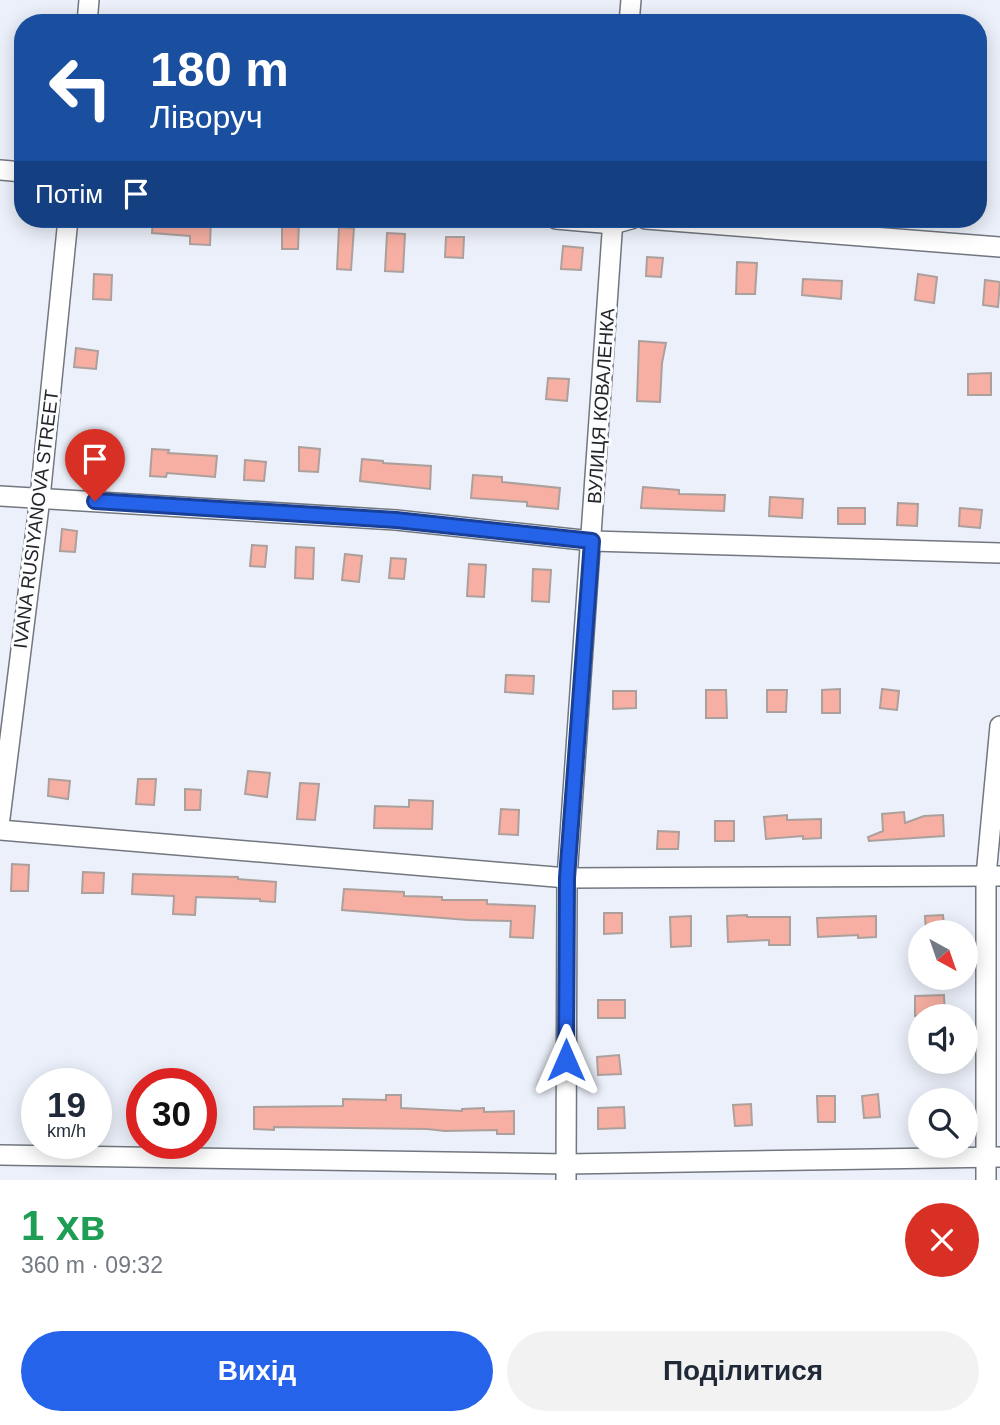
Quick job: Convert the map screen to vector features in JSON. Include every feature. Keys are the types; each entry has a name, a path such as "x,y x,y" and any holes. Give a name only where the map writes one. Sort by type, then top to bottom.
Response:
{"street":[{"name":"IVANA RUSIYANOVA STREET","path":"0,818 40,498 67,228"},
{"name":"ВУЛИЦЯ КОВАЛЕНКА","path":"566,1172 567,878 618,228"},
{"path":"760,228 1000,247"},
{"path":"0,496 396,520 592,541 1000,553"},
{"path":"986,1180 993,1157 993,876 1000,726"},
{"path":"0,830 567,878 993,876"},
{"path":"0,1155 566,1172 993,1157"}],"building":[{"path":"152,228 211,228 210,245 190,244 190,236 152,233"},
{"path":"282,228 299,228 298,249 282,249"},
{"path":"339,228 354,228 351,270 337,269"},
{"path":"387,233 405,234 403,272 385,271"},
{"path":"446,237 464,237 463,258 445,257"},
{"path":"563,246 583,248 581,270 561,269"},
{"path":"647,257 663,258 661,277 646,276"},
{"path":"737,262 757,263 755,294 736,294"},
{"path":"94,274 112,275 111,300 93,299"},
{"path":"918,274 937,277 934,303 915,300"},
{"path":"803,279 842,281 841,299 802,295"},
{"path":"985,280 1000,282 998,307 983,305"},
{"path":"639,341 666,343 660,402 637,401"},
{"path":"76,348 98,351 96,369 74,367"},
{"path":"991,373 991,395 968,395 968,374"},
{"path":"548,378 569,379 567,401 546,399"},
{"path":"299,447 320,449 318,472 299,471"},
{"path":"152,449 169,450 168,453 217,456 215,477 167,473 166,477 150,476"},
{"path":"97,451 117,454 114,472 95,469"},
{"path":"362,459 431,466 430,489 360,481"},
{"path":"245,460 266,462 264,481 244,480"},
{"path":"473,475 502,477 502,482 560,488 558,509 527,506 527,502 471,498"},
{"path":"643,487 679,490 679,494 725,495 724,511 641,508"},
{"path":"770,497 803,499 802,518 769,516"},
{"path":"898,503 918,504 917,526 897,525"},
{"path":"838,508 865,508 865,524 838,524"},
{"path":"960,508 982,510 980,528 959,526"},
{"path":"62,529 77,531 75,552 60,551"},
{"path":"252,545 267,546 265,567 250,566"},
{"path":"296,547 314,548 313,579 295,578"},
{"path":"345,554 362,556 359,582 342,580"},
{"path":"391,558 406,559 404,579 389,578"},
{"path":"469,564 486,565 484,597 467,596"},
{"path":"533,569 551,570 549,602 532,601"},
{"path":"506,675 534,676 533,694 505,692"},
{"path":"840,689 840,713 822,713 822,690"},
{"path":"882,689 899,691 897,710 880,708"},
{"path":"706,690 726,690 727,718 706,718"},
{"path":"767,690 787,690 786,712 767,712"},
{"path":"613,691 636,691 636,708 613,709"},
{"path":"248,771 270,773 267,797 245,794"},
{"path":"49,779 70,781 68,799 48,796"},
{"path":"138,779 156,779 154,805 136,804"},
{"path":"300,783 319,784 315,820 297,819"},
{"path":"185,789 201,790 200,810 185,810"},
{"path":"409,800 433,801 432,829 374,828 375,806 409,807"},
{"path":"501,809 519,810 518,835 499,834"},
{"path":"904,812 905,823 924,816 943,815 944,836 869,841 868,837 883,831 882,814"},
{"path":"787,815 787,820 821,819 821,838 803,839 803,836 766,839 764,817"},
{"path":"715,821 734,821 734,841 715,841"},
{"path":"658,831 679,832 678,849 657,849"},
{"path":"12,864 29,865 28,891 11,891"},
{"path":"83,872 104,873 103,893 82,893"},
{"path":"133,874 238,877 276,882 275,902 196,897 195,915 173,914 174,896 132,894"},
{"path":"344,889 404,892 404,896 442,897 442,900 487,900 487,904 535,906 533,938 510,937 511,921 342,910"},
{"path":"604,913 622,913 622,933 604,934"},
{"path":"943,915 944,920 925,920 925,916"},
{"path":"691,916 691,946 671,947 670,917"},
{"path":"727,916 790,917 790,945 769,945 769,940 728,942"},
{"path":"876,916 876,937 818,937 817,918"},
{"path":"944,995 944,1004 915,1004 915,996"},
{"path":"598,1000 625,1000 625,1018 598,1018"},
{"path":"619,1055 621,1074 598,1075 597,1057"},
{"path":"878,1094 880,1117 864,1118 862,1096"},
{"path":"386,1095 401,1095 401,1108 462,1111 484,1108 484,1112 514,1111 514,1134 497,1134 497,1130 254,1129 254,1107 343,1106 343,1099 386,1100"},
{"path":"817,1096 835,1096 835,1122 818,1122"},
{"path":"751,1104 752,1125 735,1126 733,1105"},
{"path":"624,1107 625,1128 598,1129 598,1108"}],"route":[{"path":"95,501 396,520 592,541 567,878 566,1060"}]}
